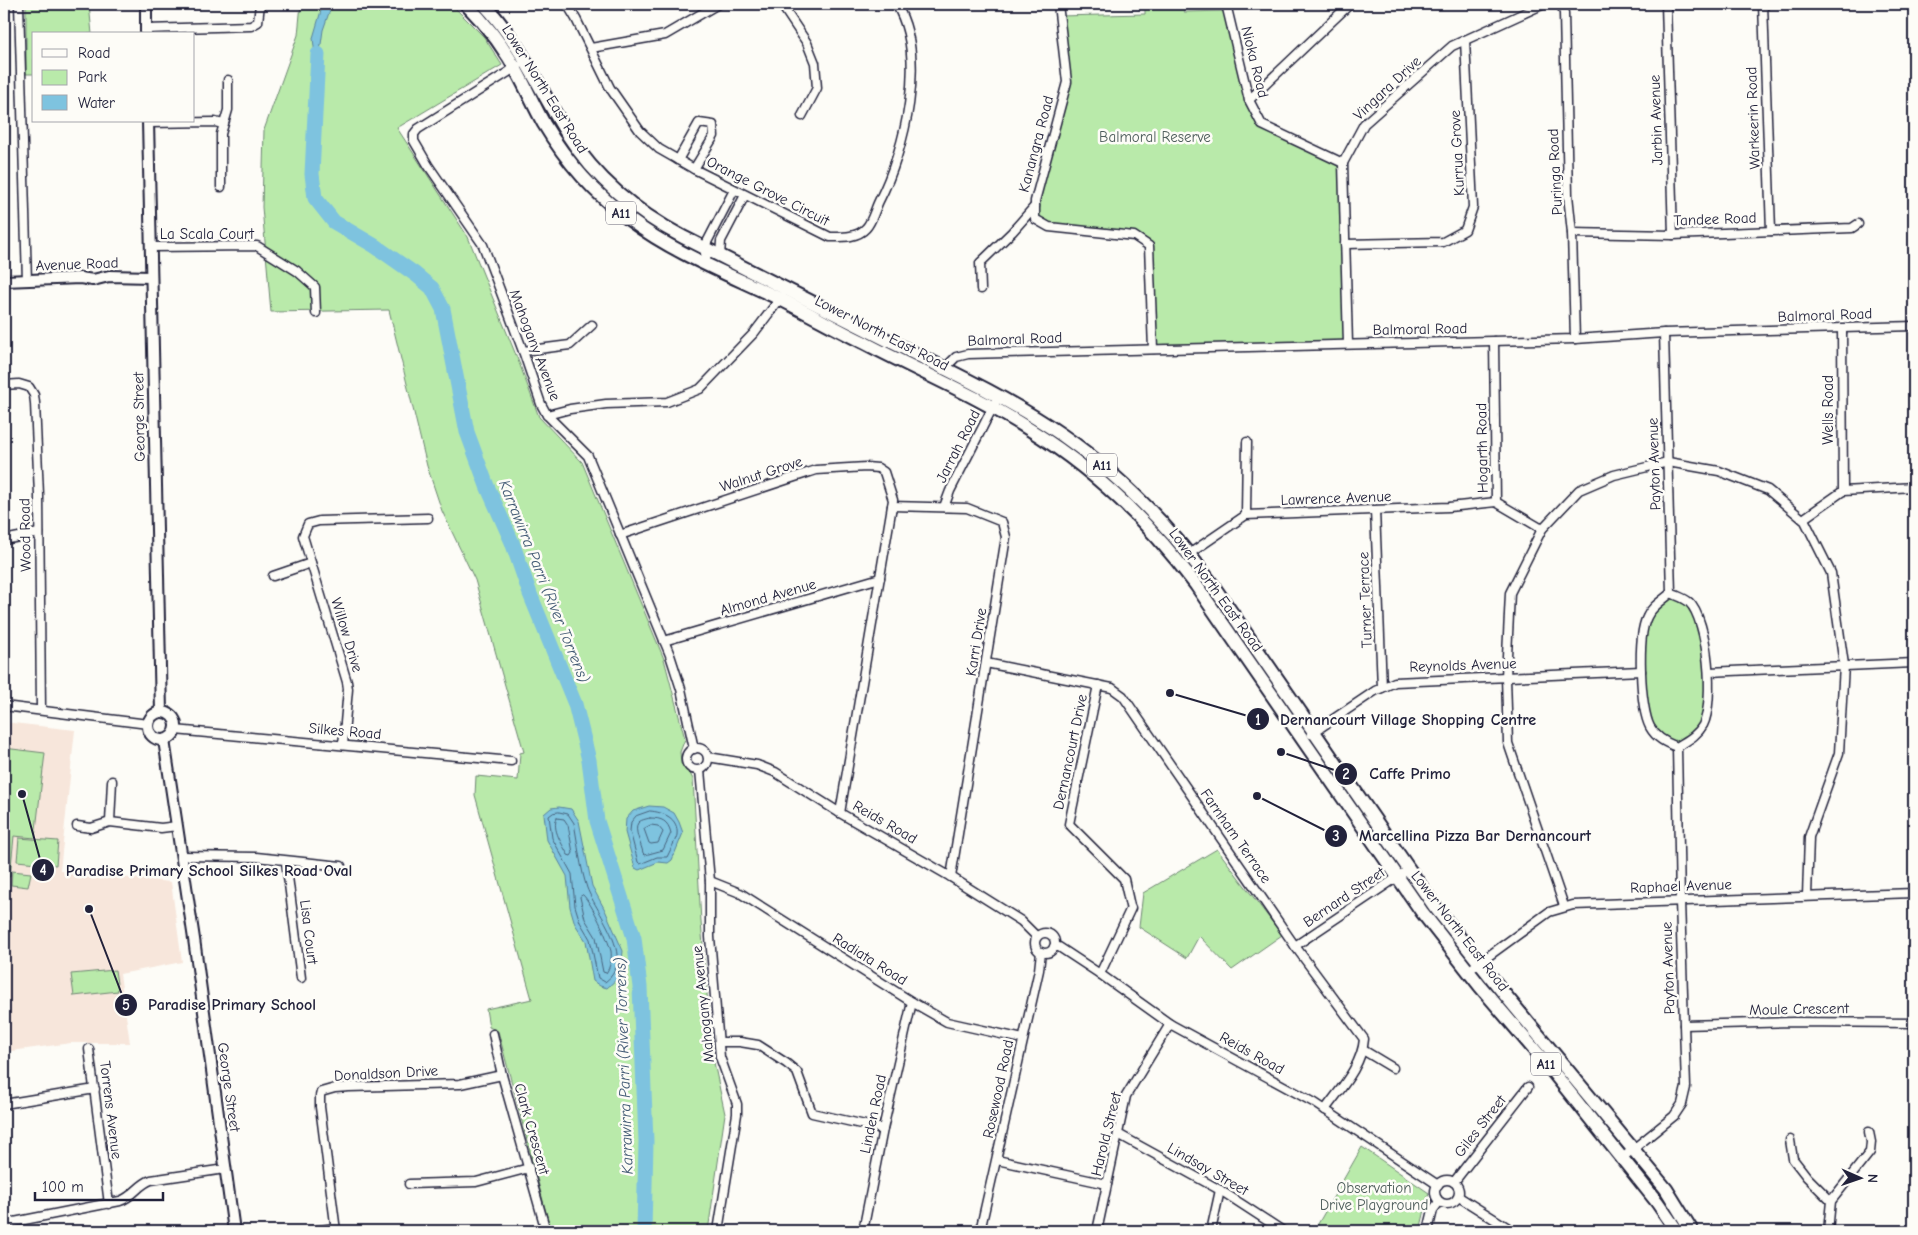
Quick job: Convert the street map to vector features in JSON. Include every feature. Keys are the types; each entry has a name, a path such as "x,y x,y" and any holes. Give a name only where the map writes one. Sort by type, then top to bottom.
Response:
{"main road":[{"name":"Lower North East Road","path":"466,4 493,34 515,68 552,137 595,190 620,212 650,234 707,263 784,294"},
{"name":"Lower North East Road","path":"484,4 502,24 527,61 569,136 599,175 624,198 652,219 784,294 995,403 1055,430 1101,465 1148,508 1189,554 1314,732 1403,874 1468,971 1657,1202 1677,1231"},
{"name":"Lower North East Road","path":"995,403 1072,458 1118,497 1149,528 1196,585 1302,740 1403,874 1479,963 1669,1194 1692,1231"}],"street":[{"path":"20,4 27,280"},
{"path":"146,4 146,31 251,26 258,22 260,4"},
{"name":"Orange Grove Circuit","path":"567,4 610,88 640,131 659,149 734,190 830,237 852,236 866,228 891,178 904,133 909,103 910,40 903,16 896,4"},
{"path":"591,48 664,35 718,4"},
{"path":"781,4 807,42 815,63 817,88 802,116"},
{"name":"Kanangra Road","path":"1058,4 1067,82 1035,206 1035,218 1049,226 1134,236 1148,246 1153,349"},
{"name":"Nioka Road","path":"1226,4 1249,100 1262,125 1343,163"},
{"path":"1249,100 1350,4"},
{"name":"Vingara Drive","path":"1348,344 1343,163 1364,124 1452,46 1544,4"},
{"name":"Puringa Road","path":"1561,4 1564,13 1568,195 1572,233 1575,339"},
{"name":"Jarbin Avenue","path":"1666,4 1673,235"},
{"name":"Warkeerin Road","path":"1763,4 1771,231"},
{"name":"Kurrua Grove","path":"1345,244 1443,242 1465,230 1473,207 1465,40"},
{"name":"Mahogany Avenue","path":"527,61 418,128 414,134 414,141 428,165 483,245 541,404 547,415 588,456 664,642 681,689 694,749"},
{"path":"221,186 221,134 228,110 228,80"},
{"path":"148,122 215,122 223,124"},
{"name":"George Street","path":"148,122 161,712"},
{"path":"678,160 699,123 713,125 714,136 694,169"},
{"path":"707,263 704,248 734,190"},
{"path":"720,256 721,241 744,195"},
{"path":"981,289 980,263 1012,232 1035,206"},
{"name":"Tandee Road","path":"1572,233 1673,235 1852,228 1858,224"},
{"name":"La Scala Court","path":"150,247 257,246 297,271 315,287 316,312"},
{"name":"Avenue Road","path":"4,281 80,278 93,280 108,276 151,277"},
{"path":"547,415 570,409 606,404 667,402 700,389 754,333 784,294"},
{"path":"523,351 570,345 592,325"},
{"name":"Balmoral Road","path":"940,373 956,357 968,354 1575,339 1664,333 1914,326"},
{"name":"Wells Road","path":"1842,329 1843,491"},
{"name":"Payton Avenue","path":"1664,333 1671,593"},
{"name":"Hogarth Road","path":"1494,341 1496,502 1542,529"},
{"name":"Wood Road","path":"4,385 19,384 29,387 34,395 39,533 41,710"},
{"name":"Jarrah Road","path":"944,508 950,491 995,403"},
{"path":"1189,554 1246,515 1247,442"},
{"path":"1564,906 1508,743 1506,678 1510,593 1542,529 1579,490 1614,475 1668,462 1719,471 1768,490 1803,519 1831,573 1844,665 1839,753 1809,836 1807,896"},
{"name":"Walnut Grove","path":"620,535 799,475 826,468 878,468 884,472 892,503"},
{"path":"1803,519 1843,491 1914,488"},
{"name":"Lawrence Avenue","path":"1246,515 1449,508 1496,502"},
{"path":"840,813 892,503"},
{"name":"Karri Drive","path":"892,503 944,508 967,508 1002,522 1006,538 952,877"},
{"name":"Turner Terrace","path":"1375,510 1382,688"},
{"name":"Willow Drive","path":"343,745 347,682 303,536 308,524 314,522 428,518"},
{"path":"4,540 39,533"},
{"path":"273,576 311,563"},
{"name":"Almond Avenue","path":"664,642 880,578"},
{"path":"1671,593 1688,602 1698,616 1709,672 1708,708 1703,725 1692,738 1677,748 1662,741 1650,728 1644,710 1641,671 1642,633 1647,617 1671,593"},
{"name":"Farnham Terrace","path":"986,663 1112,688 1123,696 1296,946 1364,1039 1363,1050"},
{"path":"1709,672 1914,663"},
{"name":"Reynolds Avenue","path":"1302,740 1382,688 1395,682 1641,671"},
{"name":"Dernancourt Drive","path":"1098,685 1069,824 1124,879 1131,908 1100,974"},
{"path":"4,706 148,724"},
{"path":"161,712 171,716 176,724 172,735 164,740 152,735 148,724 152,716 161,712"},
{"name":"Silkes Road","path":"175,730 512,761"},
{"name":"George Street","path":"164,740 234,1231"},
{"name":"Payton Avenue","path":"1621,1159 1674,1116 1682,1104 1686,1087 1677,748"},
{"path":"694,749 702,750 708,757 707,764 700,770 693,769 687,762 688,755 694,749"},
{"name":"Reids Road","path":"708,757 757,765 775,772 840,813 952,877 1021,921 1037,937"},
{"name":"Mahogany Avenue","path":"700,770 710,880 710,937 720,1056 737,1104 718,1231"},
{"path":"110,822 112,781"},
{"path":"77,826 91,828 110,822 161,828 177,826"},
{"path":"182,856 231,855 341,866"},
{"name":"Lisa Court","path":"286,861 301,978"},
{"name":"Bernard Street","path":"1296,946 1403,874"},
{"name":"Radiata Road","path":"710,880 740,893 912,1002 947,1022 1023,1039"},
{"name":"Raphael Avenue","path":"1468,971 1549,912 1564,906 1583,903 1914,894"},
{"path":"1043,933 1051,935 1054,940 1054,947 1050,951 1042,952 1035,945 1037,937 1043,933"},
{"name":"Reids Road","path":"1054,947 1059,947 1100,974 1170,1024 1325,1110 1438,1185"},
{"name":"Rosewood Road","path":"980,1231 1042,952"},
{"name":"Linden Road","path":"863,1231 883,1129 912,1002"},
{"name":"Moule Crescent","path":"1684,1025 1793,1022 1914,1023"},
{"name":"Harold Street","path":"1097,1231 1126,1096 1170,1024"},
{"name":"Clark Crescent","path":"492,1034 546,1231"},
{"path":"719,1042 740,1042 758,1045 786,1063 797,1072 812,1113 883,1129"},
{"name":"Torrens Avenue","path":"89,1049 109,1204"},
{"path":"1325,1110 1356,1065 1363,1050 1394,1068"},
{"name":"Donaldson Drive","path":"336,1230 320,1107 322,1092 348,1087 460,1084 502,1075"},
{"name":"Giles Street","path":"1454,1182 1528,1087"},
{"path":"4,1104 95,1089"},
{"path":"1828,1231 1831,1201 1870,1152 1869,1132"},
{"name":"Lindsay Street","path":"1118,1134 1220,1190 1283,1231"},
{"path":"1790,1140 1793,1159 1806,1178 1831,1201"},
{"path":"996,1160 1107,1184"},
{"path":"409,1184 476,1182 529,1168"},
{"path":"4,1224 127,1199 146,1182 152,1180 225,1169"},
{"path":"1446,1180 1454,1182 1458,1187 1459,1197 1449,1205 1439,1202 1435,1194 1438,1185 1446,1180"},
{"path":"1211,1231 1220,1190"},
{"path":"1459,1197 1513,1231"},
{"path":"1428,1231 1433,1210 1439,1202"},
{"path":"311,1231 336,1230"}],"shaded area":[{"path":"4,722 75,730 60,871 171,882 182,962 120,974 130,1043 71,1043 4,1052"}],"green space":[{"path":"26,4 89,4 92,32 32,32 32,74 26,74"},
{"path":"301,4 451,4 484,37 502,65 397,128 468,237 539,417 582,462 664,659 685,739 680,752 681,764 688,770 693,779 701,922 712,1053 725,1114 708,1231 551,1231 498,1031 489,1027 486,1009 532,999 475,795 476,776 518,780 520,753 524,752 475,580 442,511 427,466 389,310 271,312 262,207 264,130 298,35"},
{"name":"Balmoral Reserve","path":"1145,4 1184,4 1184,12 1228,11 1249,100 1262,125 1343,163 1348,344 1153,349 1148,246 1134,236 1049,227 1035,219 1035,201 1067,82 1059,16 1145,14"},
{"path":"1671,593 1689,602 1698,616 1709,672 1703,725 1677,747 1650,728 1641,671 1647,617"},
{"path":"4,748 45,753 35,838 14,836 10,877 4,876"},
{"path":"19,838 58,841 56,865 17,861"},
{"path":"1217,849 1282,935 1232,970 1199,936 1187,958 1139,927 1143,893"},
{"path":"12,871 31,873 28,887 11,885"},
{"path":"115,970 118,991 74,996 71,974"},
{"name":"Observation Drive Playground","path":"1362,1147 1429,1193 1420,1231 1314,1231"}],"water":[{"path":"323,4 332,4 323,30 317,73 313,38"},
{"path":"649,806 663,807 674,813 683,833 672,860 668,863 658,862 639,870 635,868 625,832 626,819 633,811"},
{"path":"551,808 571,809 579,821 592,886 623,951 621,970 617,979 607,988 593,981 586,941 575,924 570,907 567,876 547,840 544,814"}],"waterway":[{"name":"Karrawirra Parri (River Torrens)","path":"318,54 312,174 315,198 334,222 375,246 432,288 443,309 467,432 575,704 589,760 597,821 634,938 640,987 646,1141 644,1231"}],"place":[{"name":"Dernancourt Village Shopping Centre","path":"1170,693"},
{"name":"Caffe Primo","path":"1281,752"},
{"name":"Paradise Primary School Silkes Road Oval","path":"22,794"},
{"name":"Marcellina Pizza Bar Dernancourt","path":"1257,796"},
{"name":"Paradise Primary School","path":"89,909"}]}
